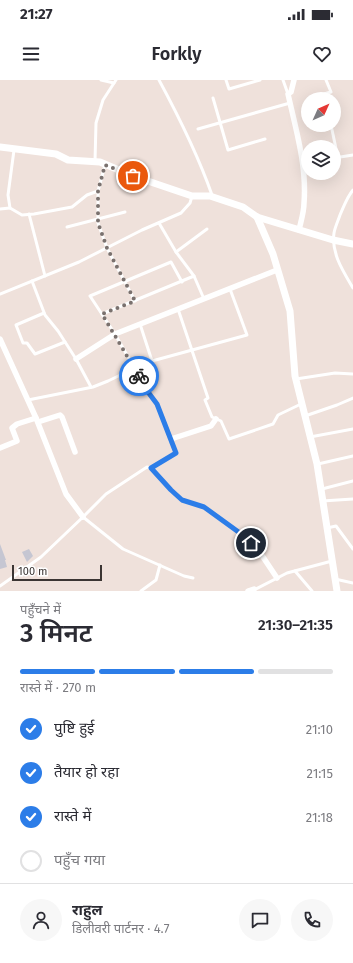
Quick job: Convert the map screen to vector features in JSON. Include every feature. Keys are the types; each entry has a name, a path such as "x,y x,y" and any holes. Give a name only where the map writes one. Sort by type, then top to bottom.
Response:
{"street":[{"path":"294,80 291,92 288,94 301,150"},
{"path":"0,147 14,150 56,154 68,160 95,162 192,196 213,197 243,207 257,217 333,240 353,244"},
{"path":"299,230 304,204 305,180"},
{"path":"257,217 273,254 290,311 296,378 301,404 317,464 337,591"},
{"path":"76,360 115,334 278,270"},
{"path":"0,339 37,420 66,494 83,517"},
{"path":"0,448 17,441 12,428 17,424 60,415 75,452"},
{"path":"171,439 211,426 216,419"},
{"path":"244,536 259,551 277,578"}],"lane":[{"path":"95,162 96,123 103,100 115,82 101,80"},
{"path":"159,80 202,165 213,197"},
{"path":"226,80 229,89 260,80"},
{"path":"283,80 288,94"},
{"path":"326,80 331,92"},
{"path":"213,98 228,150 265,139"},
{"path":"198,129 290,103"},
{"path":"10,208 8,195 14,150"},
{"path":"341,157 353,155"},
{"path":"105,165 98,191 98,223 107,248 135,301"},
{"path":"353,190 344,206 334,231 333,240 336,256 353,288"},
{"path":"0,209 10,208 22,215 72,207 87,195 98,191"},
{"path":"0,294 79,262 142,230 181,213 190,203 192,196"},
{"path":"67,227 125,212"},
{"path":"29,214 44,276"},
{"path":"159,223 176,252 194,276 204,299"},
{"path":"176,252 207,229"},
{"path":"0,586 41,557 106,494 147,467 151,468 176,453 157,404 148,392 115,334 90,296 171,262 182,282"},
{"path":"102,314 194,276"},
{"path":"32,281 44,313 65,342 91,387"},
{"path":"28,400 91,387 152,361 247,335 230,289"},
{"path":"178,309 208,398 205,400 212,417 221,421 229,439 273,424 278,415 301,404"},
{"path":"44,313 16,325 23,343 27,343 35,354 65,342"},
{"path":"140,324 152,361"},
{"path":"296,378 335,373 353,374"},
{"path":"305,416 353,398"},
{"path":"310,437 353,430"},
{"path":"317,464 353,456"},
{"path":"151,468 182,500 204,507 244,536"},
{"path":"321,489 353,481"},
{"path":"322,501 353,499"},
{"path":"83,517 122,549 184,576 193,578"},
{"path":"327,528 336,526 353,549"},
{"path":"252,590 295,571 332,561"},
{"path":"141,591 156,580 160,565"},
{"path":"295,571 312,591"},
{"path":"335,579 353,583"}],"building":[{"path":"0,544 7,567 0,569"},
{"path":"29,549 33,556 27,562 22,552"}],"way so far":[{"path":"133,176 105,165 98,191 98,223 107,248 135,301 102,314 139,376"}],"route":[{"path":"139,376 157,404 176,453 151,468 182,500 204,507 244,536 251,543"}]}
